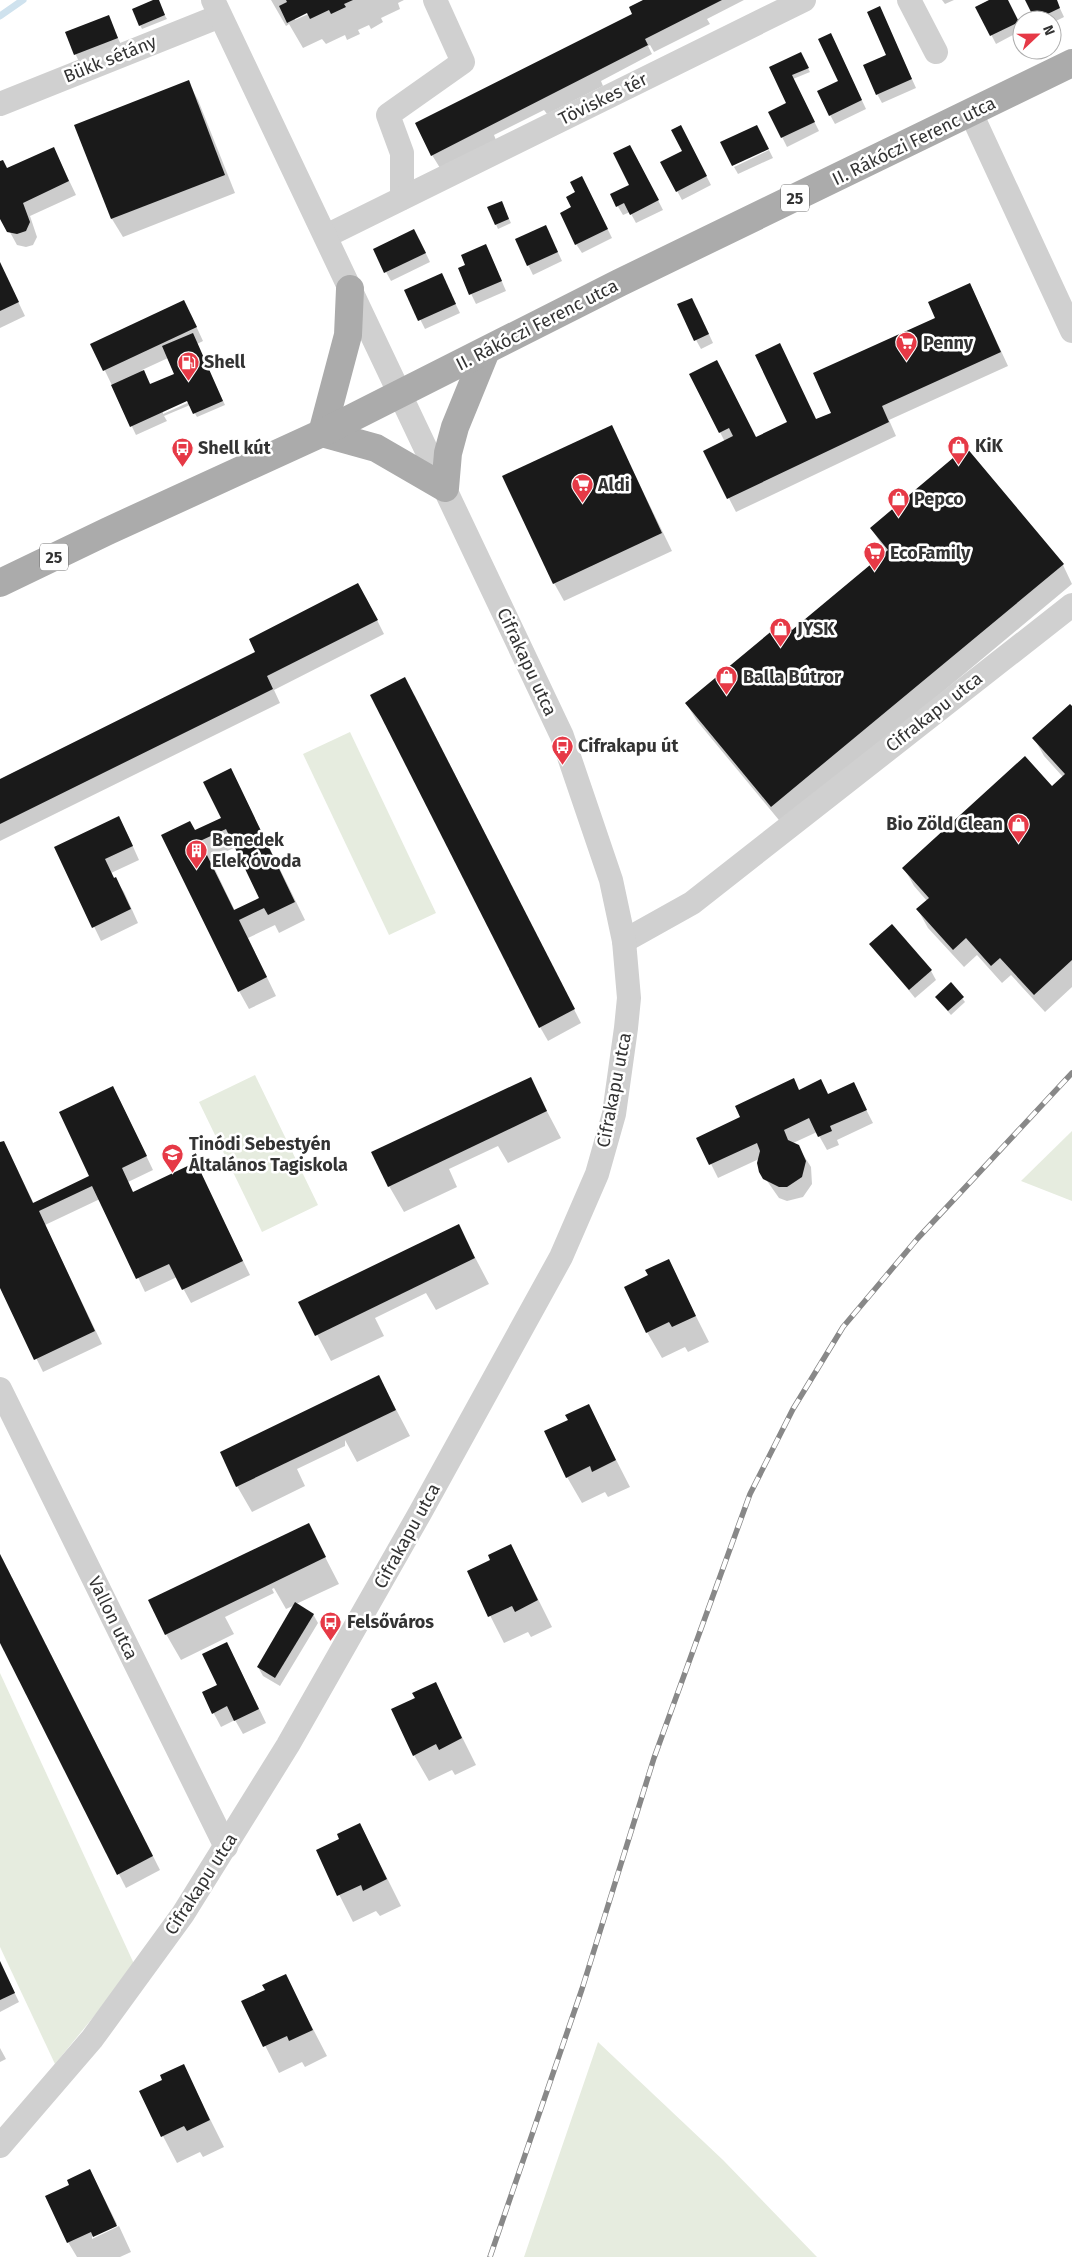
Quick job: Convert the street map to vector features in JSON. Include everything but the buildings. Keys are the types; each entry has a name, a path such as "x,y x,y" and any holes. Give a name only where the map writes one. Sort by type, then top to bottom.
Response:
{"main road":[{"name":"II. Rákóczi Ferenc utca","path":"0,583 108,531 322,433 618,283 971,114 1072,63"},
{"path":"350,289 348,335 340,374 322,433 376,448 445,488 448,452 455,427 486,351"}],"street":[{"path":"402,198 402,153 388,115 463,62 435,0"},
{"name":"Töviskes tér","path":"326,236 804,0"},
{"path":"909,0 936,52"},
{"path":"217,8 400,394"},
{"name":"Bükk sétány","path":"0,104 217,8"},
{"path":"971,114 1072,330"},
{"name":"Cifrakapu utca","path":"0,2146 92,2040 178,1921 293,1737 420,1513 561,1257 597,1174 614,1114 622,1069 629,998 624,941 611,880 562,736 400,394"},
{"name":"Cifrakapu utca","path":"624,941 692,903 1072,604"},
{"name":"Vallon utca","path":"0,1389 226,1847"}],"shaded area":[{"path":"350,732 436,913 389,935 303,754"},
{"path":"255,1075 318,1205 262,1232 199,1102"},
{"path":"1072,1131 1072,1201 1021,1181"},
{"path":"0,1673 135,1966 55,2064 0,1947"},
{"path":"598,2042 723,2160 817,2257 524,2257"}],"waterway":[{"path":"0,16 23,0"}],"railway":[{"path":"490,2257 582,1989 654,1758 750,1494 793,1409 843,1327 918,1238 1072,1073"}],"place":[{"name":"Penny","path":"907,362"},
{"name":"Shell","path":"188,381"},
{"name":"KiK","path":"959,465"},
{"name":"Shell kút","path":"182,467"},
{"name":"Aldi","path":"582,504"},
{"name":"Pepco","path":"898,518"},
{"name":"EcoFamily","path":"874,572"},
{"name":"JYSK","path":"781,648"},
{"name":"Balla Bútror","path":"727,696"},
{"name":"Cifrakapu út","path":"562,765"},
{"name":"Bio Zöld Clean","path":"1019,843"},
{"name":"Benedek Elek óvoda","path":"196,869"},
{"name":"Tinódi Sebestyén Általános Tagiskola","path":"173,1173"},
{"name":"Felsőváros","path":"331,1641"}]}
